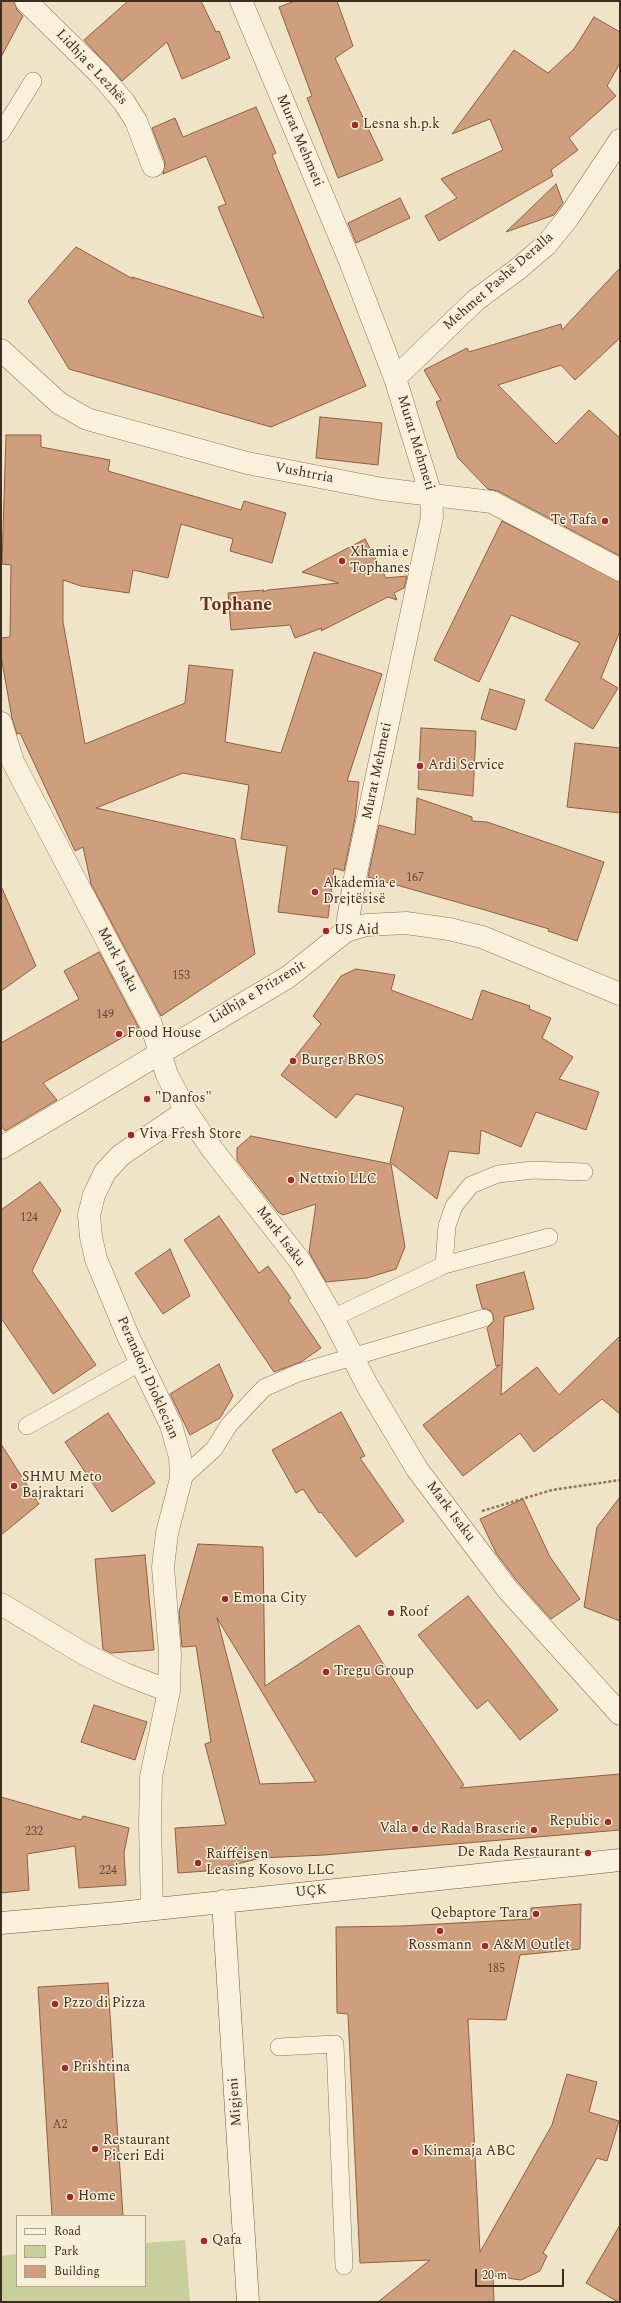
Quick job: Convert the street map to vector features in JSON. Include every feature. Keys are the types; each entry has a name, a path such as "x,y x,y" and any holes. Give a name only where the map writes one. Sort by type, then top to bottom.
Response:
{"street":[{"name":"Lidhja e Lezhës","path":"26,1 99,73 124,102 136,121 153,166"},
{"name":"Murat Mehmeti","path":"241,1 350,262 395,378 431,495 431,524 359,862 346,931"},
{"name":"Mehmet Pashë Deralla","path":"395,378 476,300 518,269 546,245 568,218 620,140"},
{"name":"Vushtrria","path":"1,350 59,403 87,419 247,463 382,489 492,502 620,570"},
{"name":"Mark Isaku","path":"1,723 7,767 148,1018 167,1074 186,1111 212,1149 300,1261 333,1318 367,1385 417,1468 508,1590 620,1714"},
{"name":"Lidhja e Prizrenit","path":"1,1148 288,977 346,931 366,925 406,923 450,929 482,937 620,994"},
{"name":"Perandori Dioklecian","path":"152,1909 150,1825 152,1777 169,1691 170,1654 164,1567 167,1533 181,1479 180,1457 171,1425 128,1336 96,1259 89,1215 94,1194 105,1172 121,1155 186,1111"},
{"path":"1,1604 86,1655 125,1674 169,1691"},
{"name":"UÇK","path":"1,1923 152,1909 620,1860"},
{"name":"Migjeni","path":"223,1901 248,2302"}],"lane":[{"path":"1,133 33,81"},
{"path":"444,1265 447,1226 454,1206 470,1185 498,1174 533,1170 584,1172"},
{"path":"333,1318 444,1265 549,1237"},
{"path":"181,1479 214,1449 229,1425 264,1388 298,1373 484,1318"},
{"path":"27,1426 141,1362"},
{"path":"279,2048 335,2044 344,2266"}],"path":[{"path":"455,1519 552,1490 620,1480"}],"green space":[{"path":"185,2240 190,2302 1,2302 1,2256 16,2254 16,2287 146,2287 146,2243"}],"building":[{"path":"1,1 14,1 17,10 23,16 1,57"},
{"path":"128,1 201,1 216,32 219,31 230,58 182,79 167,42 122,81 84,40"},
{"path":"295,1 337,1 353,46 335,58 383,160 338,178 307,98 312,96 279,7"},
{"path":"594,17 620,32 620,63 607,86 616,96 569,138 578,150 551,170 553,176 439,241 425,216 457,198 441,179 503,150 490,119 452,134 514,50 548,73 574,49"},
{"path":"256,107 276,153 272,155 366,386 271,427 69,369 28,301 76,247 133,279 132,277 264,318 218,207 226,204 206,156 163,174 165,162 152,128 175,118 183,137"},
{"path":"556,184 563,203 554,215 506,232"},
{"path":"400,198 410,218 356,243 348,223"},
{"path":"620,268 620,338 575,380 561,365 498,385 556,444 589,410 620,438 620,556 498,491 488,489 458,458 436,402 441,400 424,370 467,348 469,352 561,324 562,330"},
{"path":"320,417 382,423 378,465 316,458"},
{"path":"6,435 41,435 41,447 110,460 108,471 241,510 244,501 286,513 272,563 230,551 233,539 181,524 168,578 133,570 129,593 81,586 63,580 63,622 85,744 185,703 189,665 233,670 225,742 281,753 314,652 382,674 347,781 359,782 355,818 344,871 334,868 328,918 278,912 287,846 241,839 249,785 183,773 96,808 235,839 255,954 161,1016 91,884 83,847 75,851 20,733 17,734 12,718 1,656 1,638 10,637 11,565 2,564"},
{"path":"502,521 620,582 620,631 601,678 618,688 593,729 545,700 580,643 511,615 479,682 434,660"},
{"path":"365,539 386,578 407,576 404,588 394,593 397,600 388,597 321,631 322,628 295,638 290,625 231,630 228,593 264,590 263,592 268,590 339,583 302,572"},
{"path":"490,689 525,700 516,730 481,719"},
{"path":"421,728 476,731 473,796 418,789"},
{"path":"575,743 620,748 620,813 567,807"},
{"path":"417,798 472,817 472,821 487,822 604,862 577,941 548,931 549,929 368,877 379,825 415,835"},
{"path":"1,886 36,966 1,991"},
{"path":"99,952 139,1028 43,1083 57,1100 5,1131 1,1126 1,1043 79,999 64,971"},
{"path":"356,969 395,975 391,990 472,1020 482,990 530,1006 529,1009 551,1018 542,1038 573,1057 559,1079 599,1092 586,1130 536,1112 521,1147 481,1130 479,1154 449,1151 437,1199 390,1162 404,1107 356,1094 336,1118 281,1075 321,1024 313,1016 341,976"},
{"path":"251,1136 391,1164 405,1247 396,1269 367,1278 326,1282 309,1252 316,1204 283,1215 278,1212 237,1160 237,1148"},
{"path":"40,1182 61,1210 32,1271 96,1365 53,1394 1,1318 1,1210"},
{"path":"219,1216 259,1273 268,1266 291,1298 288,1300 321,1348 301,1362 274,1372 184,1240"},
{"path":"170,1249 190,1296 163,1314 135,1273"},
{"path":"524,1272 534,1309 504,1317 501,1395 537,1367 559,1395 620,1336 620,1414 602,1399 534,1452 520,1433 463,1476 423,1425 500,1365 496,1366 487,1328 494,1321 493,1315 491,1311 482,1308 476,1285"},
{"path":"219,1364 233,1396 220,1418 190,1435 170,1394"},
{"path":"341,1412 365,1456 360,1458 404,1521 356,1557 321,1512 319,1513 303,1489 296,1493 272,1450"},
{"path":"108,1413 155,1483 112,1512 65,1442"},
{"name":"SHMU Meto Bajraktari","path":"1,1444 39,1504 1,1535"},
{"path":"620,1497 620,1621 584,1607 597,1527"},
{"path":"523,1499 550,1557 580,1599 551,1619 518,1582 496,1553 480,1519"},
{"path":"198,1544 263,1547 265,1686 359,1625 406,1700 464,1785 460,1788 620,1774 620,1830 324,1855 261,1858 221,1868 221,1870 178,1873 175,1828 226,1825 205,1744 211,1742 196,1646 182,1647 179,1612","holes":["217,1618 316,1782 260,1784"]},
{"path":"145,1555 154,1650 111,1653 103,1649 95,1559"},
{"path":"468,1596 558,1710 520,1740 488,1700 477,1709 418,1635"},
{"path":"94,1705 147,1722 135,1760 81,1742"},
{"path":"1,1797 81,1820 83,1816 129,1828 124,1853 126,1885 79,1888 75,1846 27,1854 29,1890 1,1893"},
{"path":"581,1904 580,1949 520,1955 506,2020 468,2019 480,2252 552,2125 567,2074 597,2082 589,2112 619,2121 607,2161 597,2158 543,2253 547,2256 540,2271 521,2280 493,2276 494,2302 378,2302 430,2260 360,2263 348,2014 337,2013 336,1927 402,1926 531,1919 531,1908"},
{"path":"108,1983 123,2215 52,2215 38,1987"},
{"path":"620,2225 620,2302 618,2302 586,2283"}],"place":[{"name":"Lesna sh.p.k","path":"355,125"},
{"name":"Te Tafa","path":"605,521"},
{"name":"Xhamia e Tophanes","path":"342,561"},
{"name":"Ardi Service","path":"420,766"},
{"name":"Akademia e Drejtësisë","path":"315,892"},
{"name":"US Aid","path":"326,931"},
{"name":"Food House","path":"119,1034"},
{"name":"Burger BROS","path":"293,1061"},
{"name":"\"Danfos\"","path":"147,1099"},
{"name":"Viva Fresh Store","path":"131,1135"},
{"name":"Nettxio LLC","path":"291,1180"},
{"name":"SHMU Meto Bajraktari","path":"14,1486"},
{"name":"Emona City","path":"225,1599"},
{"name":"Roof","path":"391,1613"},
{"name":"Tregu Group","path":"326,1672"},
{"name":"Repubic","path":"608,1822"},
{"name":"Vala","path":"415,1829"},
{"name":"de Rada Braserie","path":"534,1830"},
{"name":"De Rada Restaurant","path":"588,1853"},
{"name":"Raiffeisen Leasing Kosovo LLC","path":"198,1863"},
{"name":"Qebaptore Tara","path":"536,1914"},
{"name":"Rossmann","path":"440,1931"},
{"name":"A&M Outlet","path":"485,1946"},
{"name":"Pzzo di Pizza","path":"55,2004"},
{"name":"Prishtina","path":"65,2068"},
{"name":"Restaurant Piceri Edi","path":"95,2149"},
{"name":"Kinemaja ABC","path":"415,2152"},
{"name":"Home","path":"70,2197"},
{"name":"Qafa","path":"204,2241"}],"district":[{"name":"Tophane","path":"236,606"}]}
